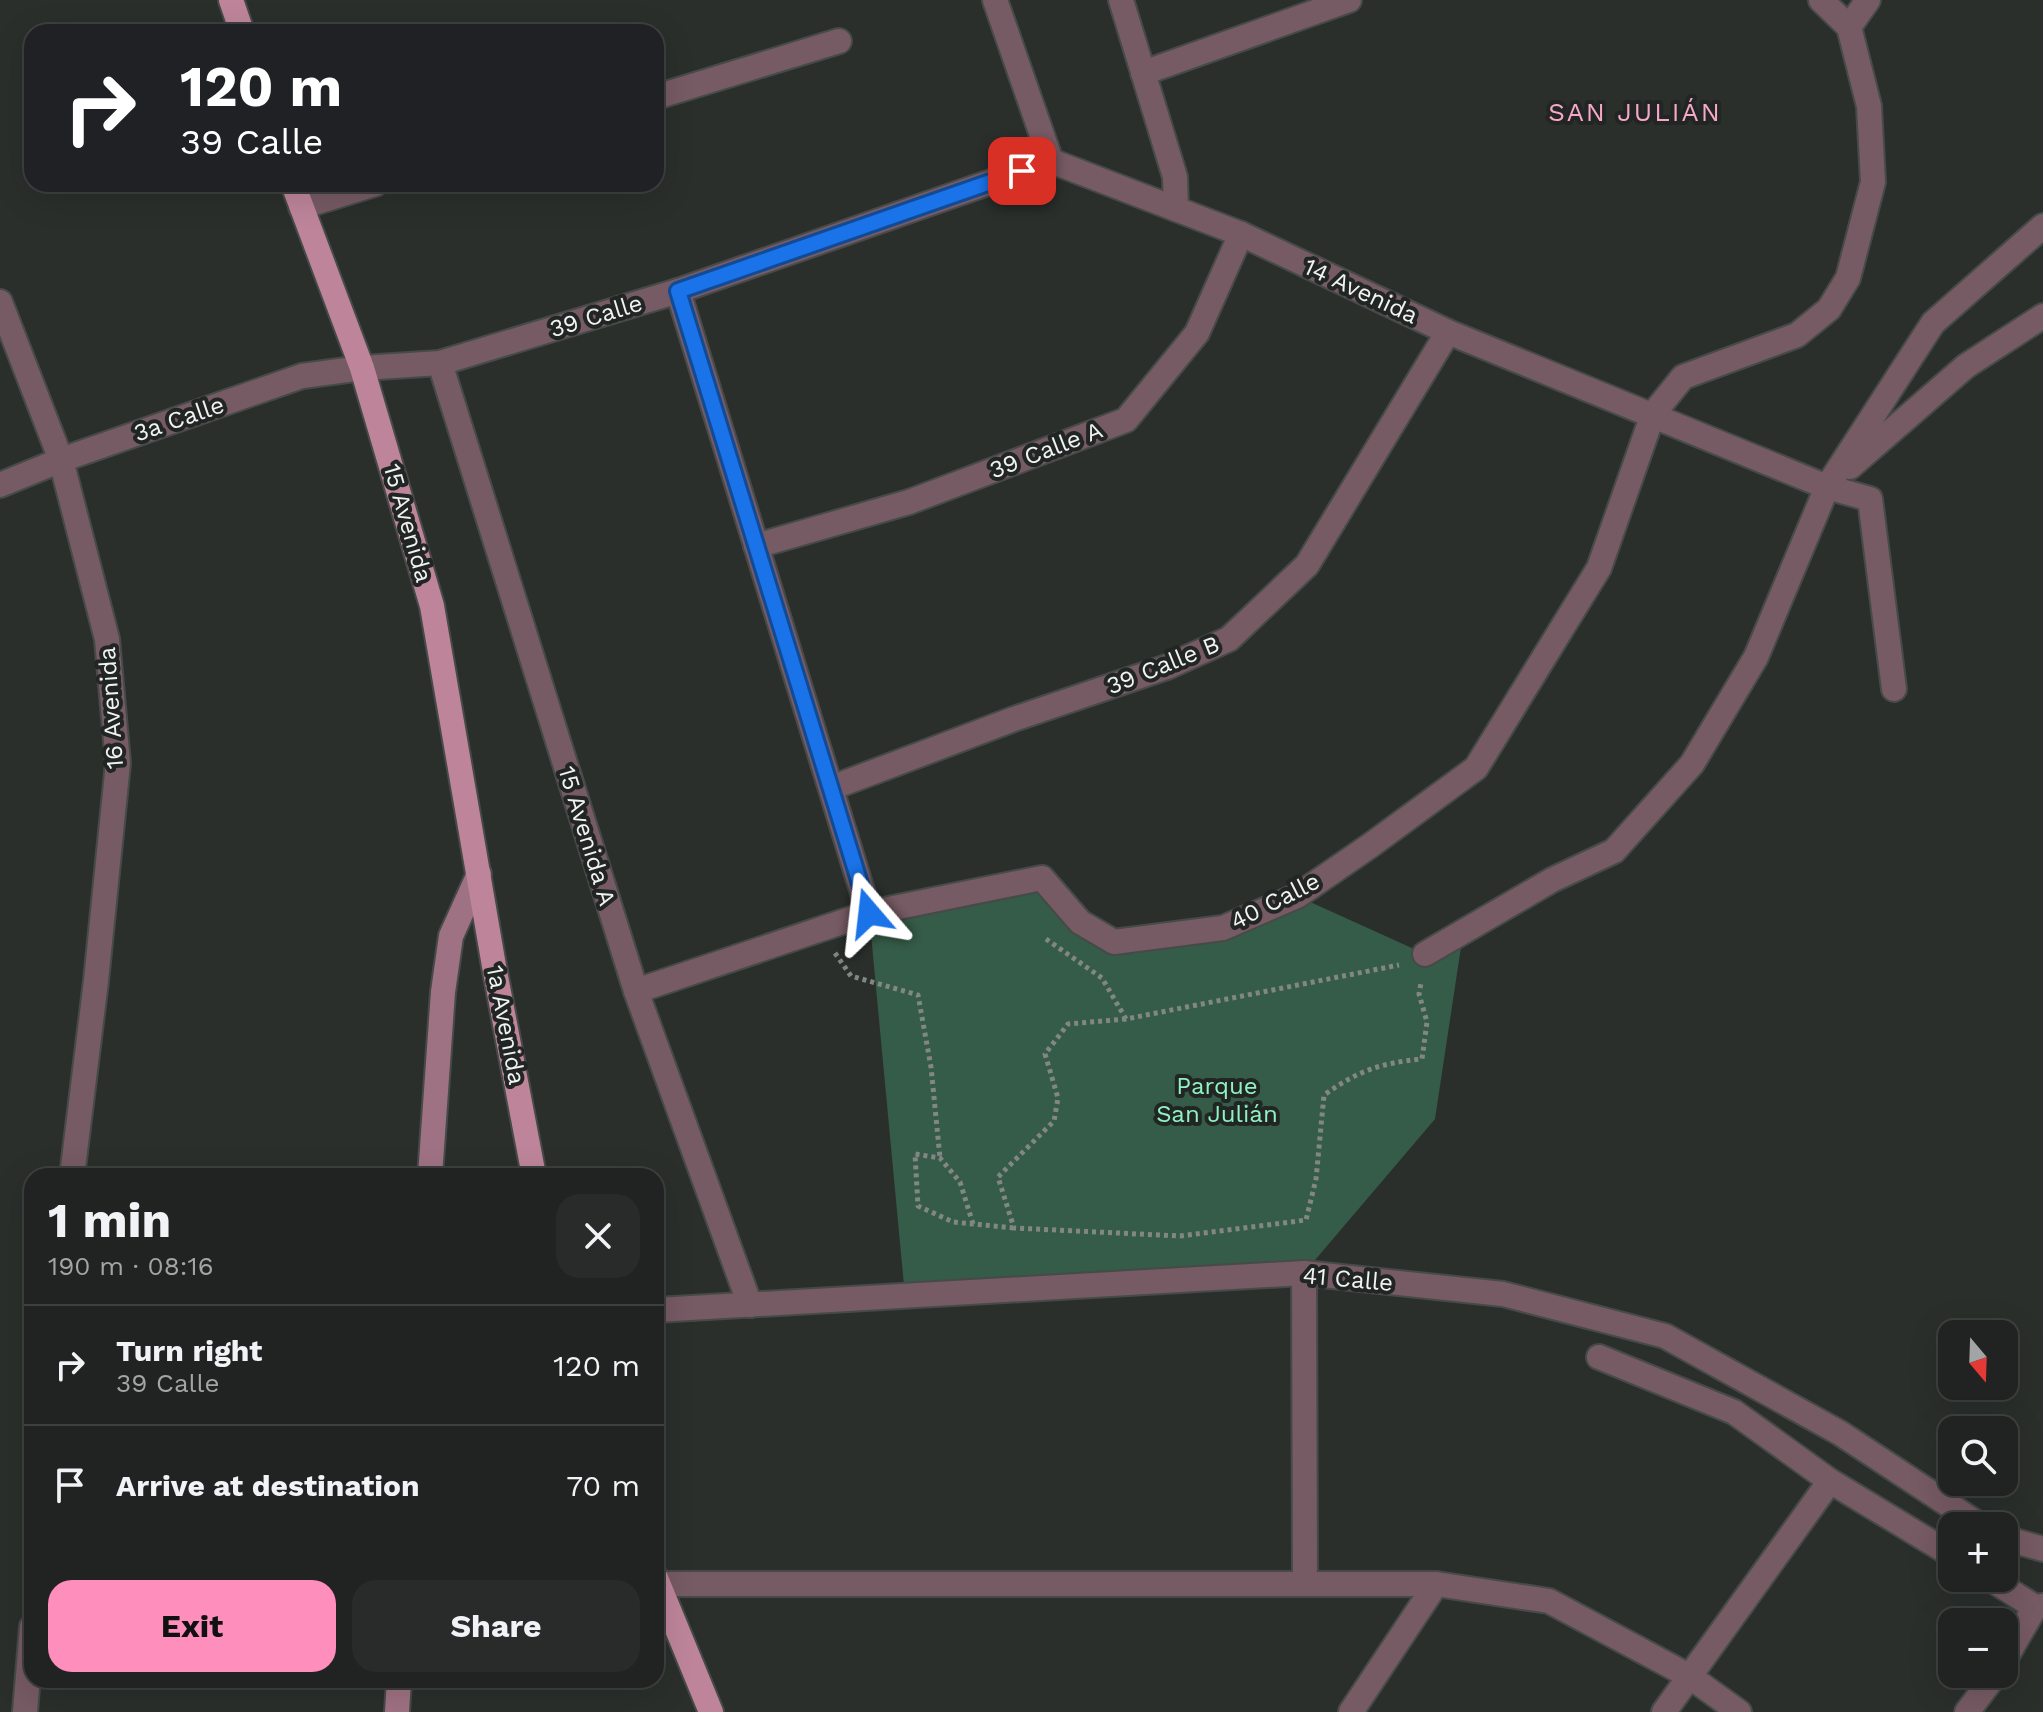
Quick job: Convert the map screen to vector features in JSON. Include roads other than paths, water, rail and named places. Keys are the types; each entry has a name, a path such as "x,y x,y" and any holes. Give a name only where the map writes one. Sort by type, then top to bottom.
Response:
{"main road":[{"path":"231,0 239,24"},
{"name":"15 Avenida","path":"297,195 362,368 432,606 479,874"},
{"name":"1a Avenida","path":"479,874 533,1168"},
{"path":"664,1598 711,1712"}],"street":[{"path":"1121,0 1175,177 1176,209"},
{"path":"1143,73 1349,0"},
{"path":"1653,414 1683,377 1797,335 1829,309 1848,278 1873,182 1869,106 1849,27 1821,0"},
{"path":"1849,27 1868,0"},
{"path":"1005,3 1051,161"},
{"path":"664,95 839,41"},
{"name":"14 Avenida","path":"1051,161 1241,234 1448,332 1827,487 1870,499 1894,689"},
{"name":"39 Calle","path":"362,368 440,363 678,291 1051,161"},
{"path":"297,195 318,192"},
{"path":"1425,954 1552,880 1614,851 1692,764 1756,657 1827,487 1933,323 2043,226"},
{"name":"39 Calle A","path":"756,546 909,502 1126,420 1197,333 1241,234"},
{"path":"678,291 869,913"},
{"name":"16 Avenida","path":"0,302 61,460 107,639 118,763 73,1168"},
{"path":"1827,487 1966,366 2043,316"},
{"name":"39 Calle B","path":"831,788 1014,719 1167,667 1229,639 1307,565 1448,332"},
{"name":"15 Avenida A","path":"440,363 636,991 750,1305"},
{"name":"3a Calle","path":"0,485 61,460 302,376 362,368"},
{"name":"40 Calle","path":"636,991 869,913 1042,878 1080,922 1114,942 1223,928 1297,896 1476,768 1599,568 1653,414"},
{"path":"431,1168 443,992 451,936 479,874"},
{"path":"1304,1273 1305,1584"},
{"name":"41 Calle","path":"664,1310 1304,1273 1503,1294 1665,1336 1840,1433 1960,1512"},
{"path":"1599,1357 1734,1412 1830,1481 1938,1547"},
{"path":"1664,1712 1830,1481"},
{"path":"2018,1542 2040,1549"},
{"path":"664,1581 1436,1584 1549,1601 1689,1676 1739,1712"},
{"path":"1351,1712 1436,1584"},
{"path":"2014,1592 2039,1606 2018,1639"},
{"path":"25,1712 27,1688"},
{"path":"397,1712 398,1688"},
{"path":"1967,1712 1985,1688"}],"district":[{"name":"SAN JULIÁN","path":"1635,112"}],"park label":[{"name":"Parque San Julián","path":"1217,1100"}]}
